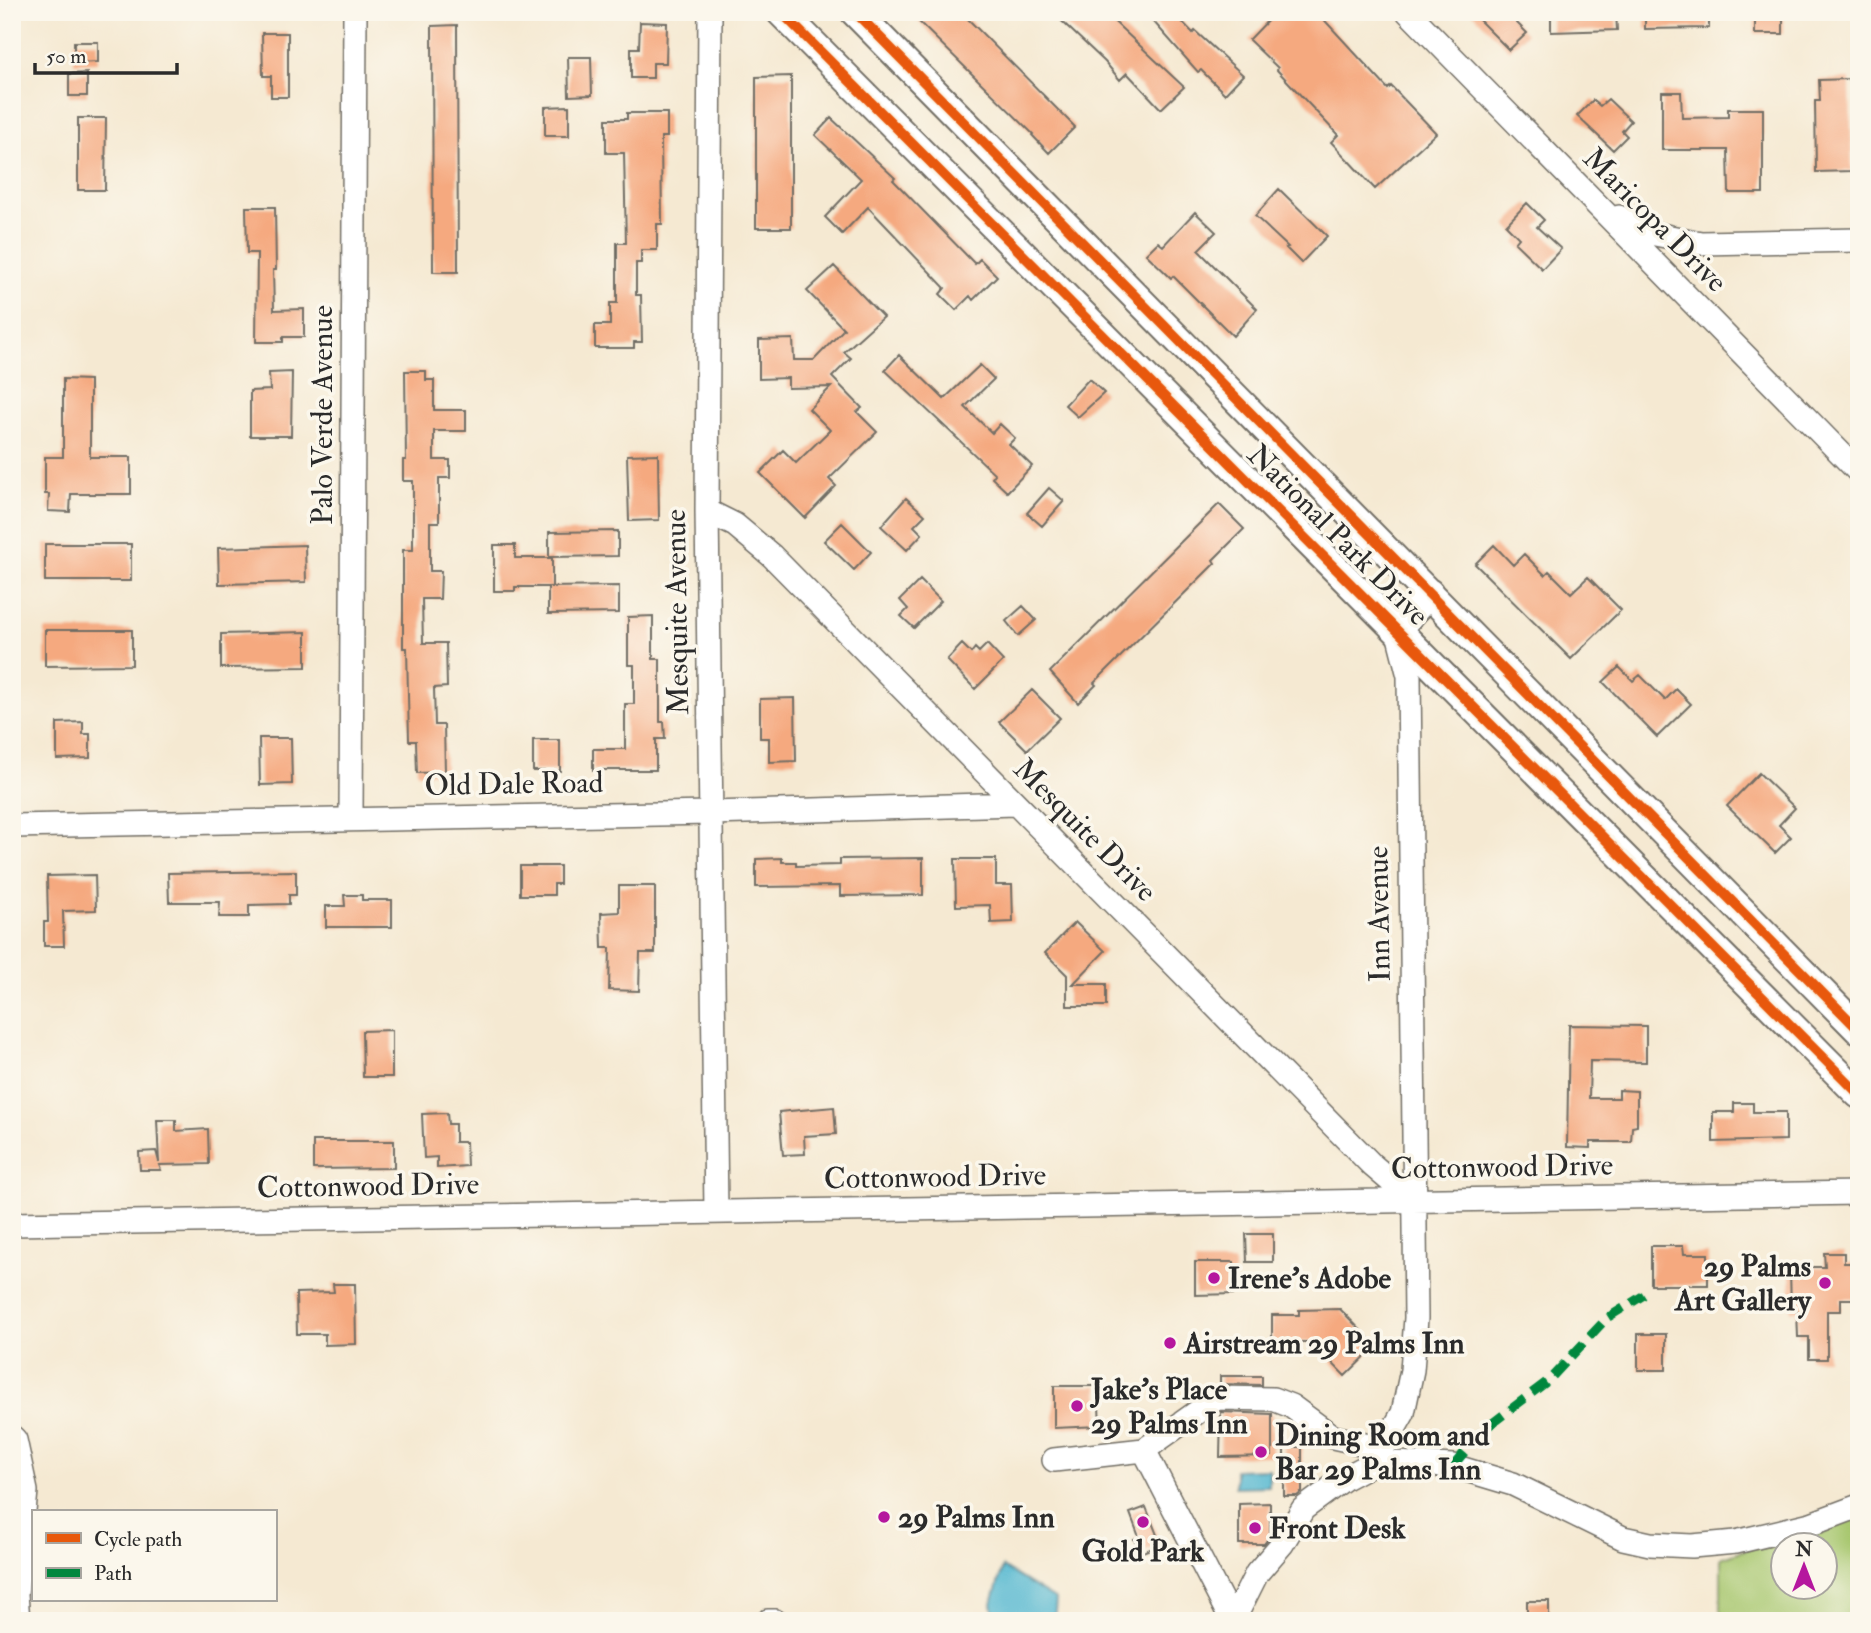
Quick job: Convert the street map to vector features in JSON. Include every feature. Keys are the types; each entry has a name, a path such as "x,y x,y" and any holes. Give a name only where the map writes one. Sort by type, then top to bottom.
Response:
{"street":[{"name":"Palo Verde Avenue","path":"351,818 355,12"},
{"name":"Mesquite Avenue","path":"710,12 707,511 716,1212"},
{"name":"National Park Drive","path":"782,12 1859,1094"},
{"name":"National Park Drive","path":"855,12 1859,1030"},
{"name":"Maricopa Drive","path":"1408,12 1859,472"},
{"path":"1592,201 1645,232 1701,243 1859,240"},
{"name":"Mesquite Drive","path":"707,511 735,525 772,556 1372,1165 1413,1200"},
{"path":"1397,629 1429,593"},
{"name":"Inn Avenue","path":"1379,1455 1403,1413 1412,1370 1416,1318 1409,676 1397,629"},
{"name":"Old Dale Road","path":"12,826 711,813 1016,804"},
{"name":"Cottonwood Drive","path":"12,1224 1859,1193"},
{"path":"1054,1460 1144,1450 1217,1398 1273,1399 1291,1406 1333,1437 1379,1455 1452,1466 1501,1480 1623,1538 1650,1544 1692,1546 1737,1542 1811,1524 1859,1506"},
{"path":"12,1437 15,1440 26,1490 16,1594 18,1621"},
{"path":"1144,1450 1233,1621"},
{"path":"1233,1621 1257,1573 1282,1544 1303,1509 1379,1455"},
{"path":"768,1621 775,1621"}],"green space":[{"path":"1859,1510 1859,1621 1721,1621 1721,1558 1770,1541 1770,1602 1840,1602 1840,1532 1796,1532"}],"water":[{"path":"1269,1469 1269,1486 1235,1487 1235,1470"},
{"path":"1003,1567 1056,1600 1054,1621 995,1621 992,1603"}],"building":[{"path":"909,12 961,12 1075,127 1049,153"},
{"path":"1052,12 1104,12 1184,87 1161,109 1127,73 1120,80 1105,62"},
{"path":"1145,12 1173,12 1193,33 1195,31 1243,75 1225,94 1201,70 1198,72"},
{"path":"1276,12 1317,12 1388,89 1391,86 1436,133 1375,189 1331,142 1338,135 1249,40"},
{"path":"1471,12 1506,12 1527,33 1509,50"},
{"path":"1551,12 1616,12 1617,30 1551,32"},
{"path":"1645,12 1709,12 1709,28 1645,29"},
{"path":"1755,12 1783,12 1783,34 1755,34"},
{"path":"640,22 667,23 666,63 653,63 653,78 631,78 631,48 639,48"},
{"path":"457,25 458,272 433,272 432,26"},
{"path":"262,33 288,33 288,97 271,97 271,76 263,76"},
{"path":"74,42 98,42 98,62 74,63"},
{"path":"568,57 591,57 592,95 569,96"},
{"path":"87,73 87,96 69,96 69,74"},
{"path":"791,76 791,228 756,228 756,77"},
{"path":"1850,79 1852,171 1816,172 1815,101 1820,101 1819,80"},
{"path":"1662,92 1681,92 1682,118 1728,117 1728,109 1763,109 1763,193 1729,193 1728,150 1662,150"},
{"path":"1608,99 1631,121 1622,131 1627,136 1613,150 1577,116 1593,100 1600,106"},
{"path":"569,106 569,136 545,136 545,107"},
{"path":"627,113 667,113 667,137 661,137 662,224 657,224 657,250 641,250 641,263 636,263 636,295 641,295 642,342 634,342 634,348 595,348 595,325 610,325 610,303 617,303 617,243 626,243 624,153 606,153 606,119 627,119"},
{"path":"78,118 106,118 105,190 78,190"},
{"path":"831,118 895,178 893,180 975,264 980,259 997,276 973,300 970,296 956,310 940,294 945,288 868,207 842,234 825,217 861,179 815,135"},
{"path":"1279,189 1327,236 1301,263 1255,216"},
{"path":"1527,203 1544,220 1537,227 1561,249 1542,269 1515,243 1519,238 1506,225"},
{"path":"246,207 275,207 274,310 304,309 304,337 283,337 283,342 256,342 257,253 247,253"},
{"path":"1195,212 1216,232 1198,250 1257,309 1233,336 1173,276 1171,278 1146,254 1158,242 1163,246"},
{"path":"834,266 883,317 844,352 851,358 832,377 862,408 857,412 877,432 829,479 836,486 805,518 760,473 783,450 796,463 830,430 809,409 831,387 788,388 788,378 759,379 759,340 793,339 794,360 814,360 844,329 807,291"},
{"path":"899,355 944,399 980,365 994,379 965,407 992,433 1000,424 1015,438 1009,444 1032,466 1007,492 992,478 995,474 885,370"},
{"path":"405,371 426,371 426,380 434,380 434,410 466,410 466,431 434,431 434,460 450,460 450,478 439,478 439,522 430,522 430,571 441,571 440,599 422,599 423,643 446,643 447,687 434,688 435,725 444,725 445,772 417,773 416,741 409,741 407,648 403,648 403,550 413,550 413,481 403,481 403,460 406,460"},
{"path":"292,372 291,436 250,436 250,391 270,390 269,373"},
{"path":"63,379 90,380 90,457 131,457 131,494 71,494 70,512 48,511 45,457 63,457"},
{"path":"1089,379 1104,393 1078,417 1065,405"},
{"path":"658,454 659,520 629,521 627,455"},
{"path":"1049,488 1064,501 1042,526 1027,513"},
{"path":"906,498 925,515 914,526 922,534 907,550 881,526"},
{"path":"1219,504 1244,529 1213,560 1215,563 1094,683 1096,685 1078,703 1050,672"},
{"path":"842,523 871,552 854,570 824,541"},
{"path":"618,531 618,556 549,557 549,532"},
{"path":"45,544 131,544 131,581 45,581"},
{"path":"305,545 306,582 219,584 218,548"},
{"path":"494,545 515,545 515,558 552,558 552,587 515,587 515,591 494,591"},
{"path":"1494,545 1513,565 1524,554 1545,575 1549,571 1571,593 1588,577 1621,610 1571,659 1475,564"},
{"path":"920,580 941,601 914,628 901,616 908,609 900,600"},
{"path":"619,586 619,613 548,614 548,587"},
{"path":"1023,606 1036,620 1018,636 1006,621"},
{"path":"653,616 653,659 660,659 660,722 664,722 665,739 656,739 656,770 593,770 593,749 625,749 625,704 634,704 634,665 628,665 628,617"},
{"path":"45,630 132,630 132,665 45,666"},
{"path":"306,632 306,667 221,668 221,634"},
{"path":"962,644 971,653 975,648 979,652 987,644 1003,661 975,689 947,660"},
{"path":"1619,667 1633,681 1640,675 1665,700 1676,689 1691,704 1657,737 1603,682"},
{"path":"1032,690 1060,718 1027,750 999,722"},
{"path":"795,698 796,761 769,762 769,738 760,738 760,699"},
{"path":"83,722 83,734 90,734 90,758 57,759 57,723"},
{"path":"259,738 291,738 292,784 260,785"},
{"path":"533,740 560,740 560,771 533,771"},
{"path":"1759,773 1795,808 1779,825 1791,837 1775,853 1727,806"},
{"path":"782,858 782,862 796,862 796,866 840,865 840,859 923,858 923,895 840,896 840,886 756,887 756,859"},
{"path":"955,859 996,859 996,885 1012,885 1013,922 991,923 990,905 956,906"},
{"path":"520,866 560,866 560,884 554,884 554,895 520,895"},
{"path":"296,871 296,895 289,895 289,904 249,905 249,917 219,917 220,902 169,902 168,873"},
{"path":"95,875 96,910 63,911 64,946 44,946 44,922 48,922 47,876"},
{"path":"619,886 655,886 655,953 640,953 639,991 609,990 610,948 602,948 601,913 619,912"},
{"path":"344,895 362,895 362,900 392,900 392,927 326,927 326,906 345,906"},
{"path":"1075,922 1105,951 1073,984 1106,984 1106,1006 1067,1006 1067,975 1045,953"},
{"path":"1569,1025 1646,1026 1646,1062 1590,1061 1589,1098 1619,1098 1619,1090 1637,1091 1637,1126 1632,1127 1631,1142 1590,1142 1590,1148 1567,1147"},
{"path":"392,1030 392,1077 363,1077 362,1031"},
{"path":"1734,1103 1753,1103 1753,1112 1786,1112 1786,1140 1713,1142 1713,1112 1734,1112"},
{"path":"834,1107 836,1134 804,1136 805,1154 783,1155 779,1112"},
{"path":"447,1113 448,1124 455,1124 455,1142 466,1142 467,1166 437,1168 437,1157 424,1158 422,1114"},
{"path":"157,1120 176,1120 176,1131 208,1129 209,1164 159,1165 161,1170 140,1170 139,1152 156,1151 159,1162"},
{"path":"313,1141 394,1141 394,1168 313,1169"},
{"path":"1246,1234 1273,1234 1273,1262 1247,1262"},
{"path":"1651,1246 1683,1246 1684,1254 1708,1254 1708,1285 1651,1285"},
{"name":"29 Palms Art Gallery","path":"1824,1253 1844,1253 1844,1263 1859,1263 1859,1299 1841,1299 1841,1311 1827,1311 1827,1359 1809,1359 1809,1337 1798,1337 1797,1311 1791,1311 1790,1267 1825,1267"},
{"name":"Irene's Adobe","path":"1195,1262 1234,1262 1235,1294 1195,1295"},
{"path":"333,1284 355,1284 356,1344 325,1345 325,1334 297,1334 296,1293 334,1292"},
{"path":"1340,1309 1376,1346 1345,1376 1312,1342 1272,1342 1272,1315 1299,1315 1299,1310"},
{"path":"1638,1334 1666,1334 1666,1370 1638,1370"},
{"path":"1220,1376 1262,1376 1262,1385 1220,1384"},
{"name":"Jake's Place 29 Palms Inn","path":"1054,1386 1098,1386 1100,1426 1054,1428"},
{"name":"Dining Room and Bar 29 Palms Inn","path":"1221,1412 1272,1414 1272,1456 1220,1457"},
{"path":"1284,1447 1302,1447 1302,1492 1297,1496 1284,1496"},
{"name":"Front Desk","path":"1270,1503 1270,1536 1264,1544 1239,1544 1239,1504"},
{"path":"1146,1507 1161,1545 1140,1553 1134,1539 1139,1537 1130,1513"},
{"path":"1527,1601 1549,1601 1549,1620 1527,1620"}],"marked path":[{"path":"1453,1466 1482,1431 1549,1380 1607,1318 1644,1295"}],"cycle path":[{"path":"781,12 1859,1094"},
{"path":"855,12 1859,1030"}],"place":[{"name":"Irene's Adobe","path":"1214,1278"},
{"name":"29 Palms Art Gallery","path":"1825,1283"},
{"name":"Airstream 29 Palms Inn","path":"1170,1343"},
{"name":"Jake's Place 29 Palms Inn","path":"1077,1406"},
{"name":"Dining Room and Bar 29 Palms Inn","path":"1261,1452"},
{"name":"29 Palms Inn","path":"884,1517"},
{"name":"Gold Park","path":"1143,1522"},
{"name":"Front Desk","path":"1255,1528"}]}
